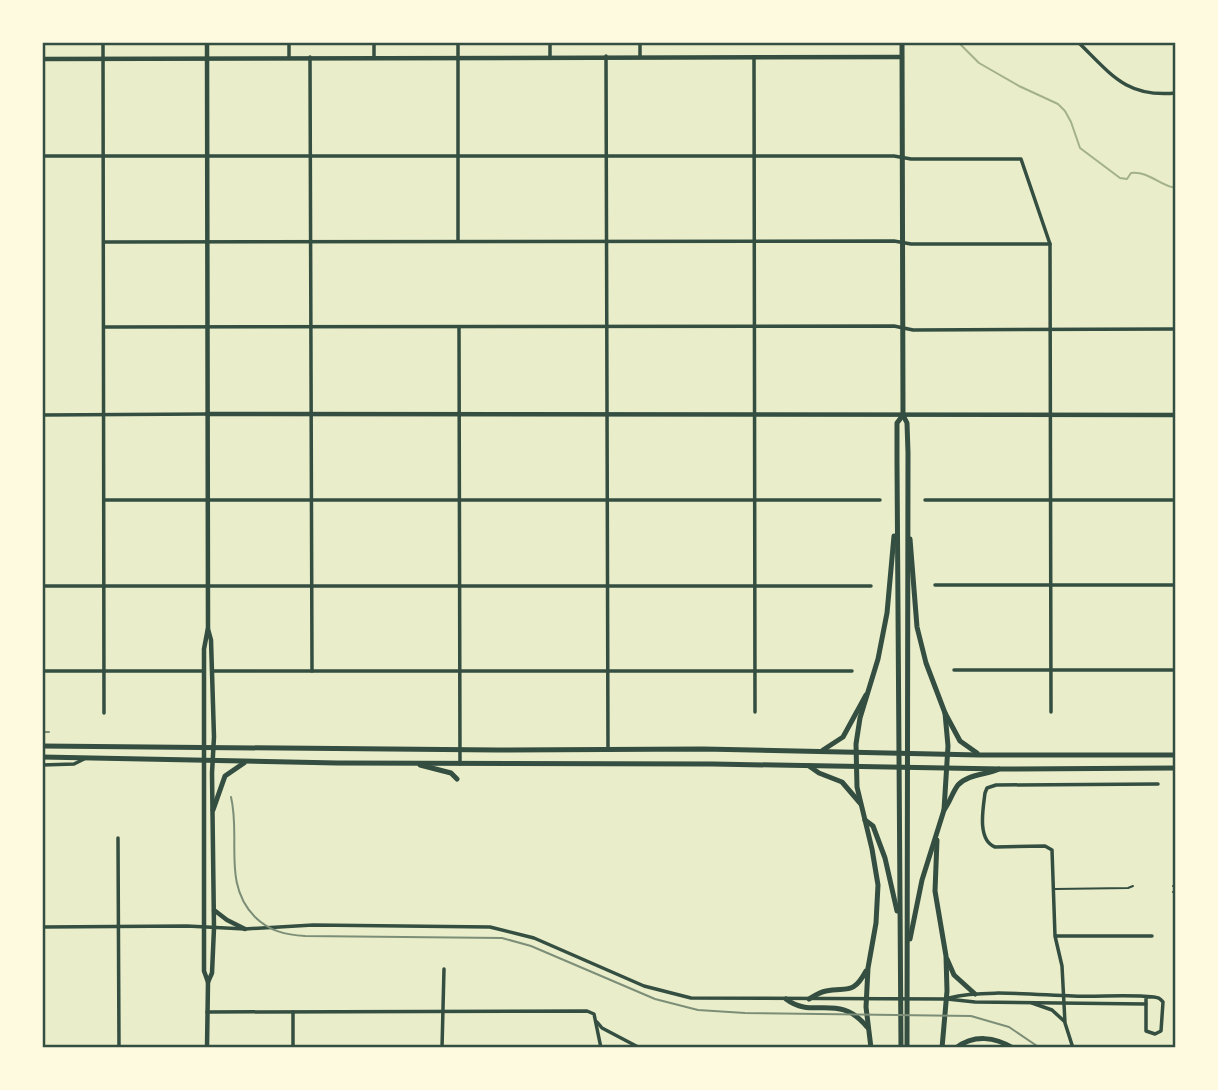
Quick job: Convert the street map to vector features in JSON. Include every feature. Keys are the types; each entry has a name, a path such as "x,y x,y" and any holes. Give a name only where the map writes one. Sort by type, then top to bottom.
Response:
{"main road":[{"path":"902,42 903,415 907,423 908,515 907,1048"},
{"path":"901,1048 897,423 903,415"},
{"path":"871,1048 866,999 878,885 860,803 855,766 857,729 878,659 887,613 897,515"},
{"path":"908,515 917,627 926,663 945,713 960,741 979,755"},
{"path":"822,750 843,737 866,695"},
{"path":"907,945 912,934 922,880 944,810 948,767 945,713"},
{"path":"42,746 822,750 979,755 1176,755"},
{"path":"42,757 204,762 1176,768"},
{"path":"213,810 228,772 246,762"},
{"path":"417,764 451,773 457,779"},
{"path":"809,766 842,782 860,803"},
{"path":"944,810 959,783 974,775 1001,769"},
{"path":"865,820 873,827 885,858 899,914"},
{"path":"937,833 935,891 946,956 947,999 942,1048"},
{"path":"946,956 954,975 975,994"},
{"path":"809,999 824,991 850,990 859,983 868,968"},
{"path":"786,999 801,1007 837,1007 849,1010 867,1027"},
{"path":"956,1048 970,1040 984,1038 998,1040 1013,1048"}],"street":[{"path":"103,42 104,713"},
{"path":"207,42 208,628 214,748 214,928 212,973 208,982"},
{"path":"289,42 289,57"},
{"path":"374,42 374,57"},
{"path":"457,42 458,241"},
{"path":"550,42 550,56"},
{"path":"640,42 640,56"},
{"path":"1078,42 1113,77 1136,91 1157,95 1176,93"},
{"path":"606,56 608,750"},
{"path":"310,57 312,671"},
{"path":"754,57 755,712"},
{"path":"42,59 902,57"},
{"path":"42,156 754,156 1021,159 1050,244 1051,712"},
{"path":"104,242 755,241 1050,244"},
{"path":"103,327 755,326 902,327 914,330 1176,330"},
{"path":"459,327 460,764"},
{"path":"42,415 1176,415"},
{"path":"104,500 880,500"},
{"path":"925,500 1176,500"},
{"path":"935,585 1176,585"},
{"path":"42,586 871,586"},
{"path":"207,1048 208,982 204,971 204,641 208,628"},
{"path":"954,670 1176,670"},
{"path":"42,671 204,671"},
{"path":"212,671 852,671"},
{"path":"42,765 78,764 86,758"},
{"path":"1073,1048 1065,1023 1062,966 1055,936 1054,855 1049,848 995,848 986,842 984,805 987,788 996,785 1157,784"},
{"path":"118,838 119,1048"},
{"path":"214,910 245,929"},
{"path":"42,927 490,927 534,938 634,982 670,994 700,998 947,999 975,1002 1146,1004"},
{"path":"1055,936 1152,936"},
{"path":"442,1048 444,969"},
{"path":"947,999 975,994 1156,997 1163,1002 1163,1027 1155,1034 1146,1031 1146,997"},
{"path":"1030,1002 1052,1010 1065,1023"},
{"path":"207,1012 587,1011 594,1014 601,1048"},
{"path":"293,1012 293,1048"},
{"path":"596,1022 602,1028 640,1048"}],"lane":[{"path":"1054,889 1133,886"},
{"path":"1128,888 1133,891"}],"waterway":[{"path":"958,42 979,63 1058,104 1071,122 1080,148 1120,178 1127,179 1131,173 1138,173 1176,188"}],"tram line":[{"path":"42,732 49,732"},
{"path":"231,797 234,813 234,860 239,890 255,917 278,931 305,936 502,938 531,946 655,999 698,1010 971,1016 1009,1027 1040,1048"}]}
